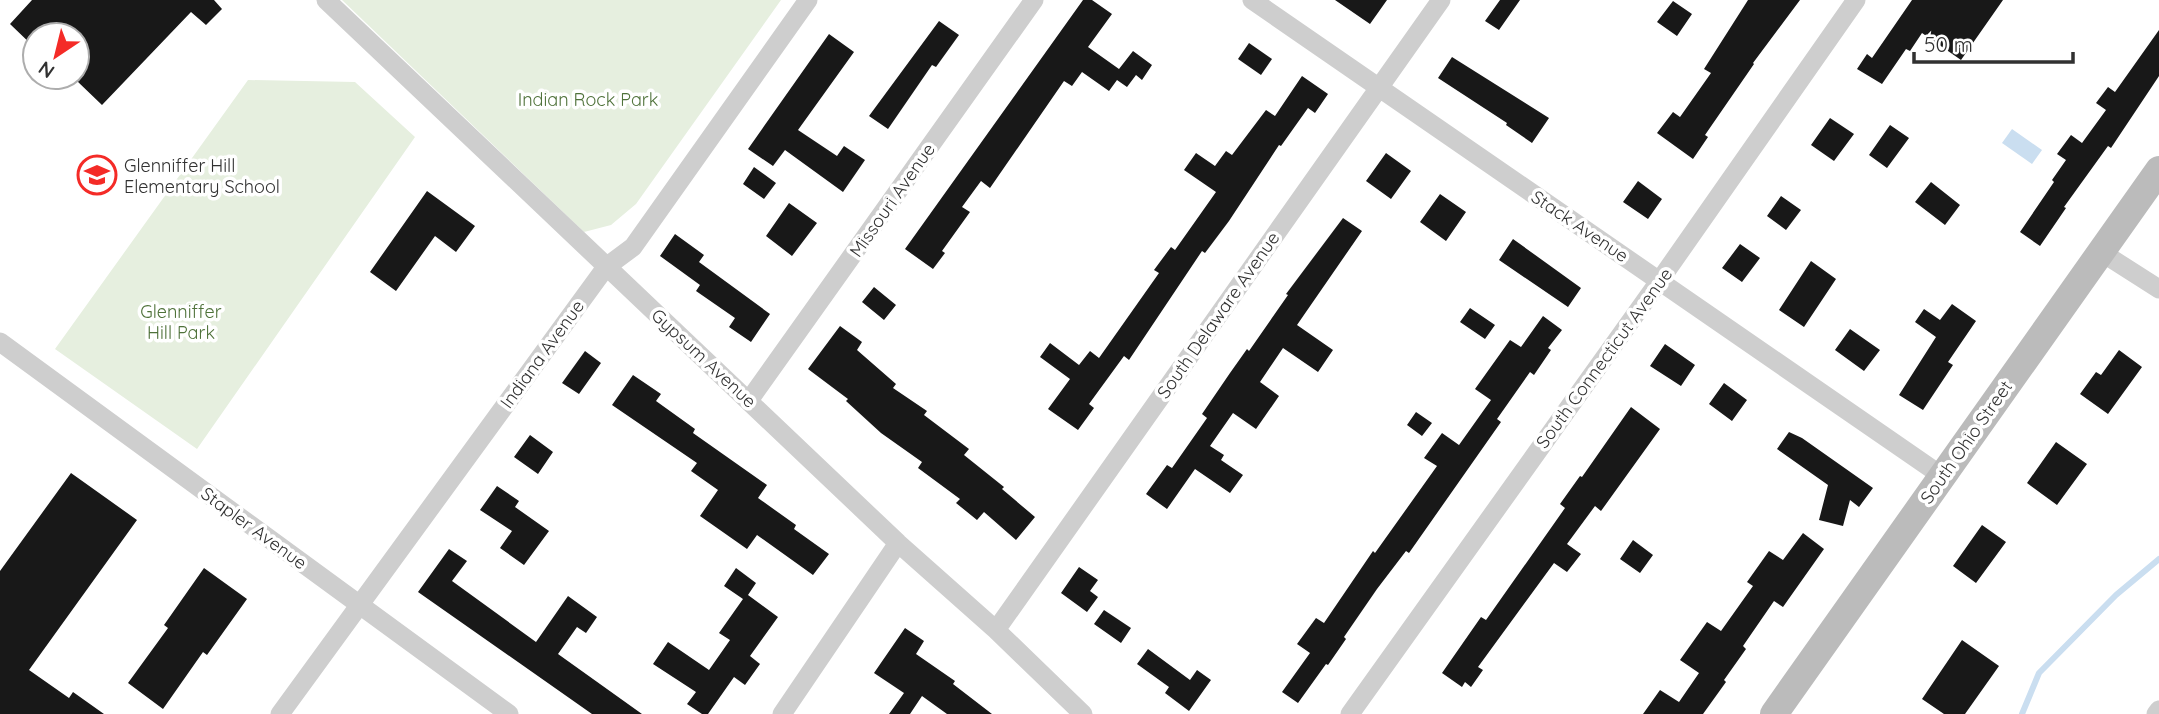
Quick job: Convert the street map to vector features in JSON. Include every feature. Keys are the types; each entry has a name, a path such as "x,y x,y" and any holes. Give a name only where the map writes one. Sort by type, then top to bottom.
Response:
{"main road":[{"name":"South Ohio Street","path":"1774,714 2159,170"}],"street":[{"name":"Gypsum Avenue","path":"326,0 606,267 750,399 898,543 996,630 1083,714"},
{"name":"Indiana Avenue","path":"280,714 606,267 633,247 808,0"},
{"name":"Missouri Avenue","path":"750,399 1034,0"},
{"name":"Stack Avenue","path":"1252,0 1942,476"},
{"name":"South Delaware Avenue","path":"996,630 1441,0"},
{"name":"South Connecticut Avenue","path":"1350,714 1856,0"},
{"path":"2101,252 2159,289"},
{"name":"Stapler Avenue","path":"0,342 509,714"},
{"path":"782,714 898,543"}],"green space":[{"name":"Indian Rock Park","path":"342,0 781,0 636,204 611,225 584,232"},
{"name":"Glenniffer Hill Park","path":"248,80 355,82 415,137 197,449 55,349"}],"water":[{"path":"2012,129 2042,150 2032,164 2002,143"}],"building":[{"path":"32,0 214,0 222,9 206,25 191,12 102,105 87,91 91,91 91,21 21,21 21,35 10,24"},
{"path":"1083,0 1092,0 1112,14 1088,47 1119,69 1133,51 1152,65 1142,80 1136,75 1127,87 1117,80 1109,91 1082,72 1072,86 1064,81 990,188 981,181 962,207 970,212 942,251 945,253 933,269 905,249"},
{"path":"1335,0 1387,0 1370,24"},
{"path":"1500,0 1520,0 1499,30 1485,21"},
{"path":"1748,0 1800,0 1753,63 1705,135 1708,137 1693,159 1657,133 1673,112 1680,117 1711,73 1704,69"},
{"path":"1912,0 2003,0 1961,60 1922,33 1910,51 1906,49 1882,84 1857,69 1867,54 1872,58"},
{"path":"1673,1 1692,14 1677,36 1657,22"},
{"path":"939,21 959,35 936,67 932,65 888,129 869,116"},
{"path":"2159,30 2159,76 2111,148 2108,146 2064,207 2066,208 2040,246 2020,232 2066,160 2057,154 2071,135 2082,143 2106,110 2096,103 2108,87 2115,92"},
{"path":"829,34 854,52 798,130 837,156 844,146 865,160 843,192 785,150 773,166 748,149"},
{"path":"1249,43 1272,59 1261,75 1238,59"},
{"path":"1452,57 1549,118 1532,143 1506,125 1507,123 1438,78"},
{"path":"1302,76 1328,94 1315,113 1308,108 1281,146 1279,145 1229,221 1205,253 1202,251 1129,360 1124,356 1089,404 1094,408 1078,430 1048,409 1070,379 1040,357 1050,343 1079,365 1090,351 1099,358 1159,273 1154,270 1171,247 1175,250 1216,192 1184,170 1196,153 1215,166 1226,151 1232,155 1266,110 1275,116"},
{"path":"1830,118 1854,134 1834,161 1811,145"},
{"path":"1890,125 1909,138 1887,168 1869,155"},
{"path":"1386,153 1411,171 1391,199 1366,181"},
{"path":"754,167 776,183 764,199 743,184"},
{"path":"1638,181 1662,199 1648,219 1623,202"},
{"path":"1931,182 1960,205 1945,225 1915,202"},
{"path":"427,191 475,226 456,252 435,236 396,291 370,272"},
{"path":"1440,194 1466,212 1446,241 1420,222"},
{"path":"1781,196 1801,210 1786,230 1767,216"},
{"path":"789,203 817,223 792,256 766,236"},
{"path":"1343,218 1362,231 1297,325 1333,350 1318,372 1283,348 1260,382 1279,396 1256,429 1233,413 1210,446 1224,455 1221,460 1243,475 1230,493 1195,469 1167,509 1146,494 1167,465 1172,468 1207,418 1202,414 1230,373 1247,349 1249,351 1288,295 1286,294"},
{"path":"675,234 704,255 699,262 770,314 751,342 729,327 735,318 696,291 700,285 660,256"},
{"path":"1513,239 1581,288 1568,307 1499,260"},
{"path":"1740,244 1760,258 1742,282 1722,268"},
{"path":"1811,261 1836,279 1804,327 1779,310"},
{"path":"874,287 896,305 884,320 862,302"},
{"path":"1952,304 1976,321 1948,362 1953,365 1923,410 1899,395 1936,337 1915,322 1924,309 1940,320"},
{"path":"1470,308 1495,325 1485,339 1460,322"},
{"path":"1543,316 1562,330 1548,348 1551,350 1534,375 1530,372 1497,419 1501,422 1409,553 1406,551 1377,589 1328,665 1326,664 1298,703 1282,692 1310,653 1297,644 1316,618 1324,623 1373,551 1375,553 1437,466 1424,458 1442,433 1459,445 1491,400 1475,389 1510,340 1521,347"},
{"path":"840,326 862,342 857,350 896,384 893,388 927,411 924,415 969,449 964,455 1004,487 1002,489 1035,517 1016,540 984,512 977,520 956,503 960,499 918,468 922,462 881,433 846,401 848,399 808,369"},
{"path":"1850,329 1880,350 1864,371 1835,350"},
{"path":"1665,344 1695,365 1681,386 1650,366"},
{"path":"2119,350 2142,367 2108,414 2080,394 2096,372 2101,375"},
{"path":"585,351 601,363 579,394 562,383"},
{"path":"633,375 661,394 656,401 695,429 693,433 767,485 758,498 796,525 794,529 829,554 813,575 757,535 747,549 700,516 718,490 691,471 697,463 612,405"},
{"path":"1724,383 1747,400 1732,421 1709,404"},
{"path":"1631,407 1660,429 1601,511 1595,506 1567,544 1581,554 1567,572 1554,563 1478,667 1483,670 1471,687 1465,682 1462,687 1442,673 1481,617 1486,620 1565,508 1560,504"},
{"path":"1416,412 1432,423 1422,436 1407,425"},
{"path":"1789,432 1802,438 1873,488 1859,507 1850,500 1843,526 1819,520 1828,485 1777,449"},
{"path":"530,435 553,452 538,474 514,457"},
{"path":"2056,442 2087,464 2057,505 2027,483"},
{"path":"71,473 137,520 29,670 69,698 73,692 104,714 0,714 0,571"},
{"path":"497,486 519,501 515,507 549,531 524,565 500,548 512,531 480,510"},
{"path":"1982,525 2006,542 1976,583 1953,566"},
{"path":"1803,533 1824,549 1783,607 1774,601 1743,646 1746,649 1724,680 1726,682 1703,714 1643,714 1660,690 1679,702 1699,673 1680,660 1707,622 1721,631 1753,586 1747,582 1769,551 1783,560"},
{"path":"1633,540 1653,555 1640,573 1620,559"},
{"path":"449,549 467,561 452,581 536,642 568,596 597,617 586,633 577,627 558,654 642,714 592,714 418,592"},
{"path":"1079,567 1098,580 1090,591 1098,597 1087,612 1061,593"},
{"path":"204,568 247,599 207,655 203,652 163,709 128,683 168,628 164,625"},
{"path":"736,568 756,583 748,595 778,617 750,656 760,664 745,685 734,677 708,714 702,714 687,704 696,692 653,664 668,642 709,670 730,640 719,633 743,599 724,586"},
{"path":"1104,610 1131,628 1121,643 1094,624"},
{"path":"905,628 924,641 916,654 955,681 953,684 992,714 947,714 922,696 910,714 889,714 904,693 874,673"},
{"path":"1962,640 1999,666 1965,714 1944,714 1922,699"},
{"path":"1148,649 1190,680 1197,670 1211,680 1189,711 1165,693 1169,687 1137,664"}],"waterway":[{"path":"2022,714 2039,673 2116,595 2159,559"}],"place":[{"name":"Glenniffer Hill Elementary School","path":"97,175"}]}
